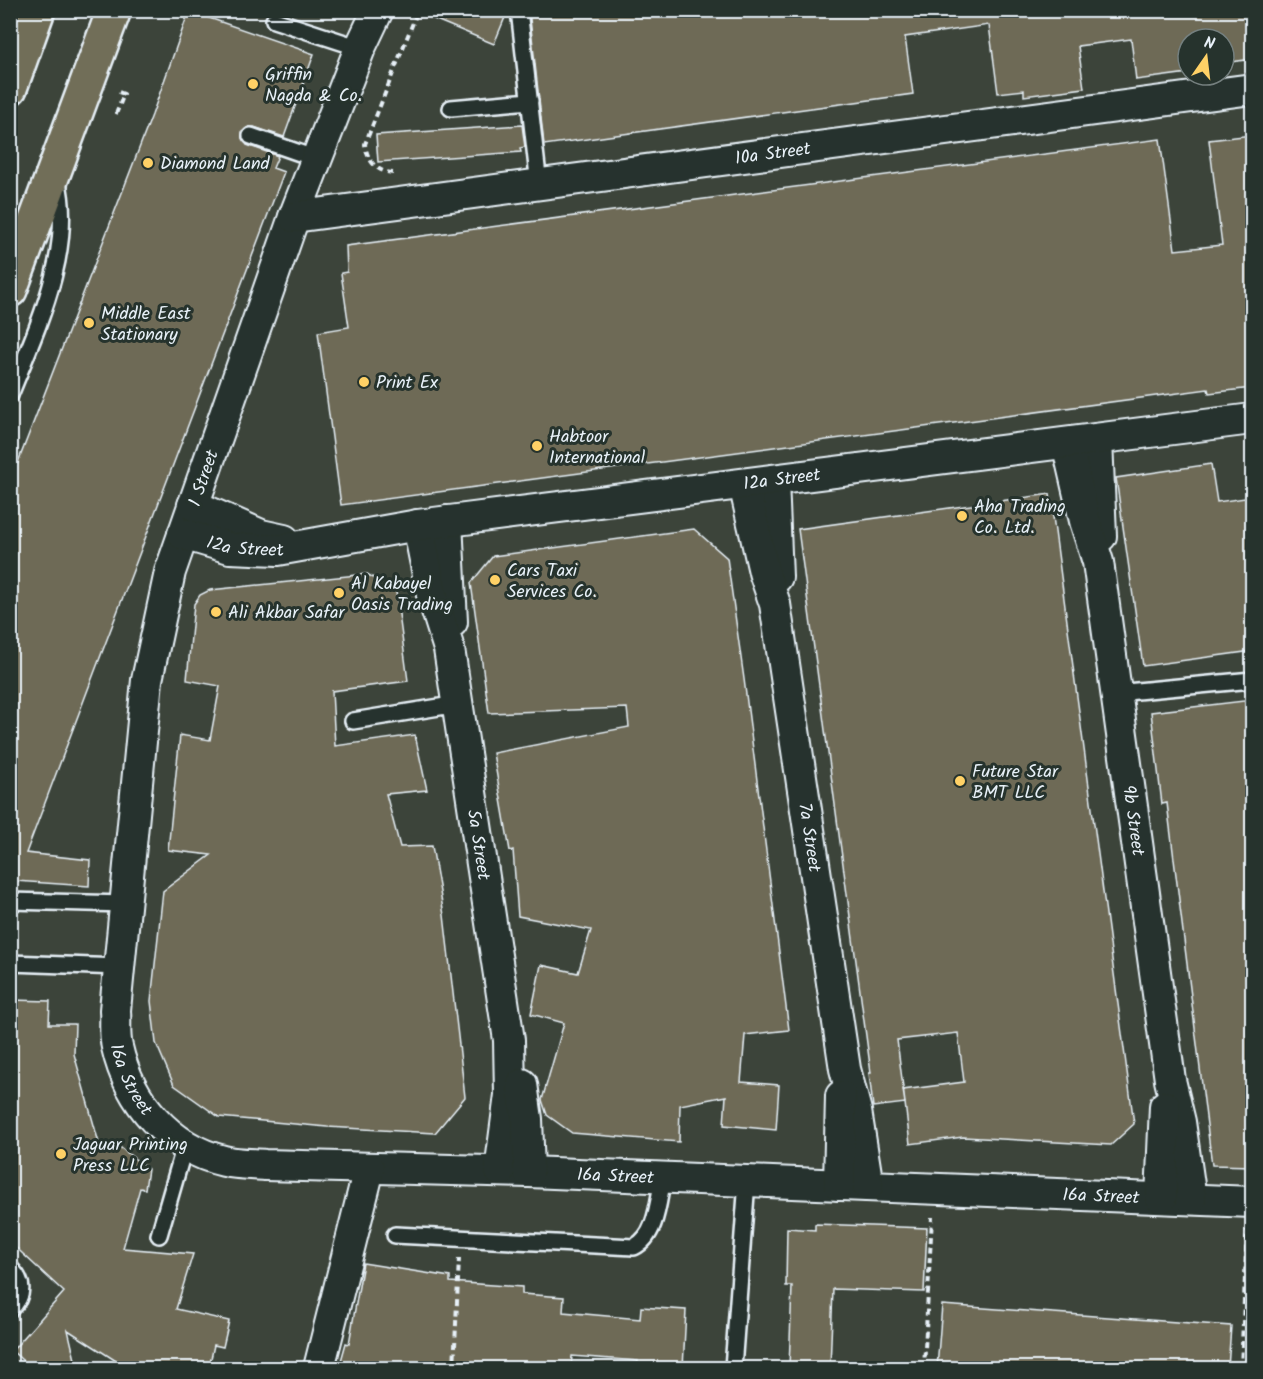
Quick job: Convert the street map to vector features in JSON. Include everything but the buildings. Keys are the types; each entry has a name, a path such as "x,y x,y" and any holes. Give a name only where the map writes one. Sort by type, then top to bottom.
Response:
{"main road":[{"path":"10,88 39,10"},
{"path":"10,290 114,10"}],"street":[{"path":"100,48 130,10"},
{"name":"1 Street","path":"120,967 147,680 160,607 183,534 294,217 360,48 378,10"},
{"name":"10a Street","path":"294,217 1252,89"},
{"name":"12a Street","path":"183,534 246,550 278,550 447,521 1252,419"},
{"name":"9b Street","path":"1097,439 1101,519 1098,562"},
{"name":"9b Street","path":"1067,443 1085,521 1098,562 1170,1080 1180,1122 1191,1199"},
{"name":"7a Street","path":"773,480 778,557 775,604"},
{"name":"7a Street","path":"744,484 764,572 775,604 845,1069 856,1111 868,1186"},
{"name":"12a Street","path":"193,505 261,536 310,543"},
{"name":"5a Street","path":"447,521 452,605 449,649"},
{"name":"5a Street","path":"418,525 432,595 449,649 509,1040 525,1099 515,1172"},
{"name":"16a Street","path":"120,967 116,1045 129,1084 152,1119 185,1145 224,1161 369,1169 515,1172 1250,1202"},
{"name":"7a Street","path":"838,1185 839,1113 845,1069"},
{"name":"9b Street","path":"1161,1198 1163,1123 1170,1080"},
{"path":"319,1368 369,1169"}],"lane":[{"path":"519,10 539,184"},
{"path":"274,20 360,48"},
{"path":"451,108 530,100"},
{"path":"251,136 317,159"},
{"path":"10,395 57,266 62,242 63,218 55,171"},
{"path":"1116,693 1252,680"},
{"path":"352,721 458,704"},
{"path":"10,902 126,904"},
{"path":"10,963 120,967"},
{"path":"159,1234 185,1145"},
{"path":"395,1235 634,1247 642,1243 649,1235 663,1178"},
{"path":"733,1368 747,1181"},
{"path":"10,1268 21,1281 22,1291 19,1301 10,1309"}],"path":[{"path":"398,204 396,173 378,168 366,153 365,144 418,10"},
{"path":"116,114 124,94"},
{"path":"924,1368 934,1189"},
{"path":"1241,1368 1250,1202"},
{"path":"454,1368 460,1239"}],"place":[{"name":"Griffin Nagda & Co.","path":"253,84"},
{"name":"Diamond Land","path":"148,163"},
{"name":"Middle East Stationary","path":"89,323"},
{"name":"Print Ex","path":"364,382"},
{"name":"Habtoor International","path":"537,446"},
{"name":"Aha Trading Co. Ltd.","path":"962,516"},
{"name":"Cars Taxi Services Co.","path":"495,580"},
{"name":"Al Kabayel Oasis Trading","path":"339,593"},
{"name":"Ali Akbar Safar","path":"216,612"},
{"name":"Future Star BMT LLC","path":"960,781"},
{"name":"Jaguar Printing Press LLC","path":"61,1154"}]}
